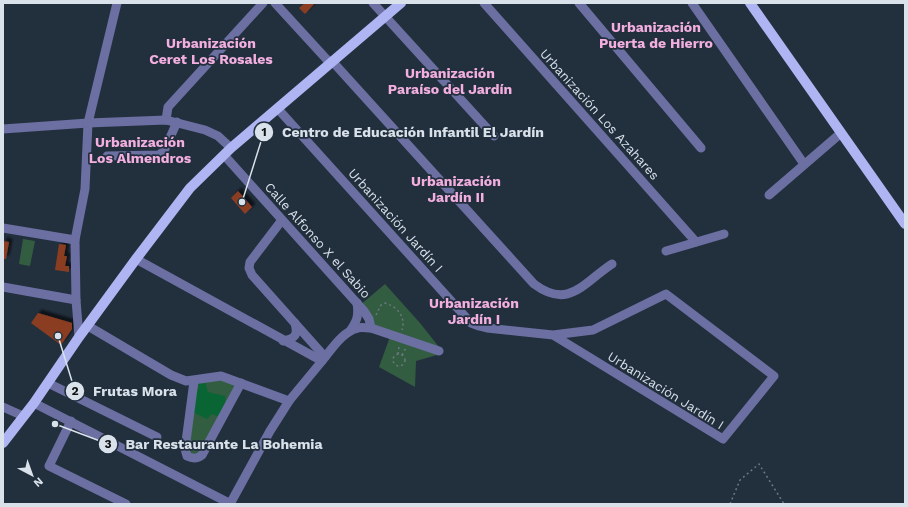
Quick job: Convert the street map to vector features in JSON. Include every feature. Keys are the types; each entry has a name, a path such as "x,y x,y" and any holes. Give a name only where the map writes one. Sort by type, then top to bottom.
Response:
{"main road":[{"path":"3,443 48,383 79,337 136,259 190,188 228,151 401,3"},
{"path":"750,3 904,220"}],"street":[{"path":"166,120 168,107 263,3"},
{"path":"275,3 534,284 545,292 557,296 571,293 583,286 612,264"},
{"path":"373,3 494,136"},
{"name":"Urbanización Los Azahares","path":"484,3 696,242"},
{"path":"579,3 701,148"},
{"path":"692,3 804,164"},
{"path":"79,337 76,300 75,240 85,189 88,123 116,4"},
{"name":"Urbanización Jardín I","path":"278,109 471,323 487,328 553,335 593,330 666,294 774,376 723,440 553,335"},
{"name":"Calle Alfonso X el Sabio","path":"3,129 88,123 166,120 205,130 218,136 282,220 357,304 370,324"},
{"path":"107,156 159,155 164,151 177,122"},
{"path":"769,195 841,133"},
{"path":"282,220 250,262 249,268 252,275 295,322 324,359"},
{"path":"3,228 75,240"},
{"path":"666,251 724,234"},
{"path":"136,259 284,341 324,359"},
{"path":"3,287 76,300"},
{"path":"34,402 231,504 270,431 289,401 324,359 350,331 355,323 358,313 357,304"},
{"path":"284,341 295,336 297,330 295,322"},
{"path":"350,331 370,324 401,338 439,351"},
{"path":"88,326 171,375 186,381 221,376 289,401"},
{"path":"194,381 185,449 187,456 192,459 198,458 202,455 241,383"},
{"path":"48,383 157,437"},
{"path":"3,407 23,416"},
{"path":"71,421 49,466 126,504"}],"path":[{"path":"370,324 377,315 381,305 385,303 391,305 398,311 404,322 401,338"},
{"path":"400,354 404,358 404,362 402,365 396,366 393,363 393,358 395,355 400,354"},
{"path":"730,504 740,480 759,464 784,504"}],"green space":[{"path":"23,239 35,241 30,266 19,264"},
{"path":"385,284 439,347 437,355 416,361 415,387 379,367 391,334 371,328 359,306"},
{"path":"209,377 237,381 202,455 187,456 194,381"},
{"path":"205,382 208,392 225,396 225,404 219,417 212,414 207,419 193,412 194,397 199,387 198,383"}],"building":[{"path":"305,3 315,3 305,14 299,8"},
{"path":"238,191 252,207 245,214 231,198"},
{"path":"3,241 9,242 6,259 3,259"},
{"path":"59,244 66,245 64,256 67,256 65,266 69,266 69,272 55,270"},
{"path":"38,313 72,323 72,329 61,345 31,323"}],"place":[{"name":"Centro de Educación Infantil El Jardín","path":"242,202"},
{"name":"Frutas Mora","path":"58,336"},
{"name":"Bar Restaurante La Bohemia","path":"55,424"}],"district":[{"name":"Urbanización Puerta de Hierro","path":"656,36"},
{"name":"Urbanización Ceret Los Rosales","path":"211,52"},
{"name":"Urbanización Paraíso del Jardín","path":"450,82"},
{"name":"Urbanización Los Almendros","path":"140,150"},
{"name":"Urbanización Jardín II","path":"456,190"},
{"name":"Urbanización Jardín I","path":"474,312"}]}
